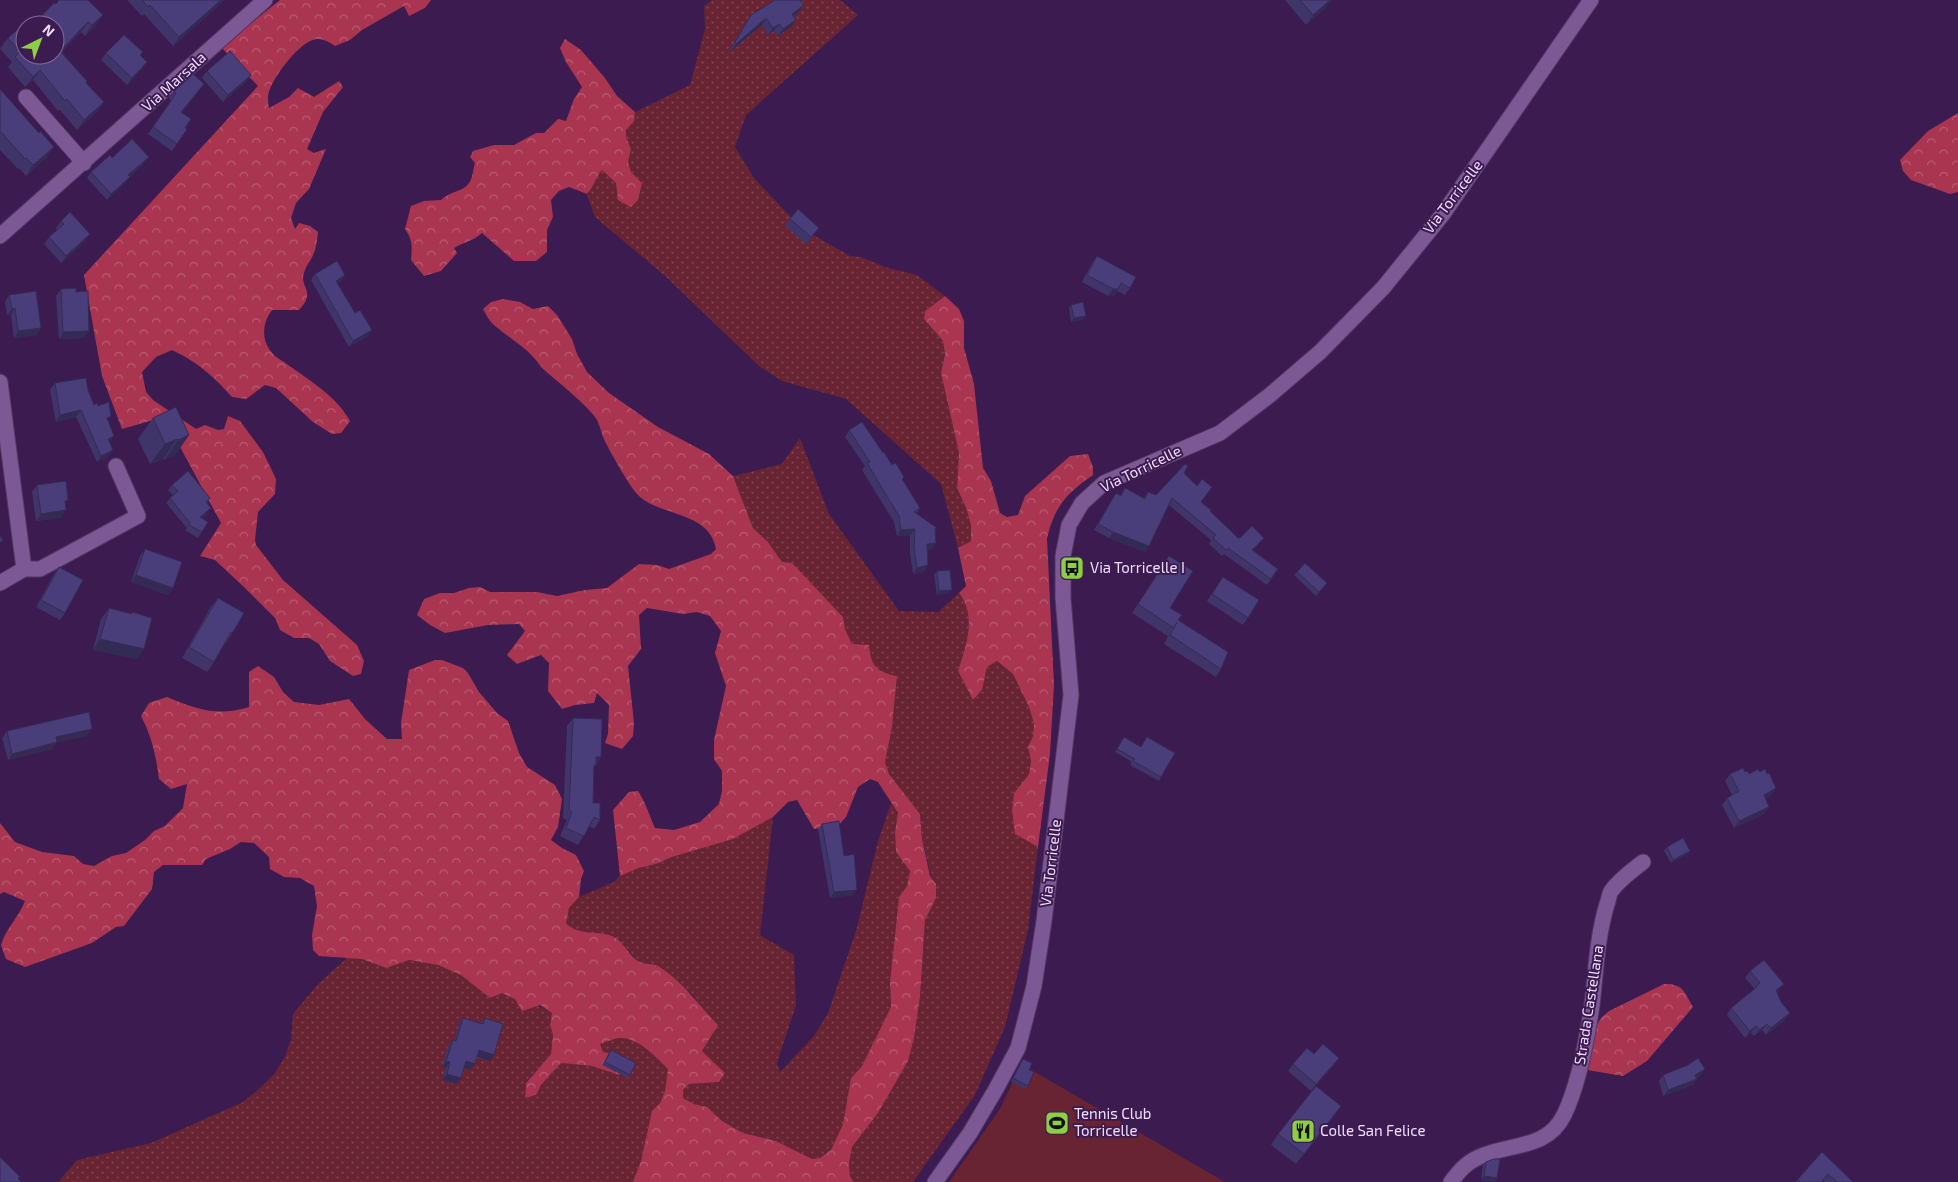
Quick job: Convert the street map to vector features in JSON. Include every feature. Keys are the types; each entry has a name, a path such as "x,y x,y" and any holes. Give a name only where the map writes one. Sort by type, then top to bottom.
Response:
{"street":[{"name":"Via Marsala","path":"0,236 84,163 264,0"},
{"name":"Via Torricelle","path":"935,1182 970,1133 1018,1048 1034,986 1044,921 1071,695 1063,590 1063,556 1069,525 1082,502 1104,484 1220,433 1270,395 1327,345 1383,288 1443,214 1591,0"},
{"path":"26,97 84,163"},
{"path":"0,382 24,570"},
{"path":"0,583 24,570 40,569 138,516 116,466"},
{"name":"Strada Castellana","path":"1451,1182 1462,1168 1480,1157 1525,1146 1549,1135 1563,1117 1574,1087 1584,1047 1591,1008 1598,946 1611,890 1643,862"}],"shaded area":[{"path":"712,0 840,0 858,15 746,115 735,147 754,178 801,228 850,256 861,257 885,267 917,275 945,296 925,311 924,319 943,341 945,354 941,373 959,453 957,488 967,510 971,526 971,541 958,548 941,484 846,399 782,381 759,366 665,276 595,217 587,195 602,170 616,183 642,183 631,172 628,162 631,149 626,137 626,130 634,121 635,112 690,85 705,29 704,6"},
{"path":"800,438 829,514 899,611 938,612 959,593 968,611 969,621 967,641 958,671 973,699 982,690 987,667 997,661 1013,674 1029,707 1034,724 1033,736 1028,747 1031,761 1029,774 1014,793 1012,810 1015,833 1038,847 1028,930 1005,1027 975,1095 913,1182 854,1182 850,1176 849,1164 852,1147 878,1113 908,1060 914,1038 920,997 925,920 936,898 936,884 931,876 922,839 920,814 889,774 885,762 892,727 897,676 885,674 877,669 869,654 852,644 845,629 843,617 782,562 768,542 753,528 733,476 782,464"},
{"path":"891,803 898,814 895,832 896,852 910,871 907,886 899,897 890,982 891,1007 862,1066 851,1078 843,1124 831,1150 820,1158 812,1159 776,1141 743,1133 722,1121 707,1107 694,1104 683,1098 683,1090 689,1084 718,1082 725,1073 702,1051 717,1025 702,1009 692,994 655,965 640,963 613,936 572,930 566,923 569,908 579,897 614,882 620,876 672,857 733,839 773,817 760,935 794,955 796,1005 777,1063 780,1072 814,1036 828,1013 856,931 878,841"},
{"path":"348,957 362,959 385,968 409,960 438,965 461,975 490,998 502,993 552,1013 550,1024 553,1034 551,1054 526,1082 525,1098 536,1095 541,1085 561,1063 592,1066 619,1075 599,1044 619,1038 640,1044 669,1069 665,1091 660,1103 652,1112 641,1161 633,1182 58,1182 77,1160 151,1143 243,1102 275,1073 285,1057 291,1039 293,1014 318,984"},
{"name":"Tennis Club Torricelle","path":"1021,1064 1225,1182 949,1182 1000,1109"}],"green space":[{"path":"280,0 431,0 425,8 409,16 404,6 362,30 350,40 335,46 329,42 317,39 310,41 295,53 280,71 274,80 268,96 269,108 289,97 298,88 314,97 339,81 343,87 323,112 307,149 314,153 326,149 309,189 296,203 291,218 295,229 299,223 310,226 318,232 313,256 303,276 307,298 299,310 272,310 264,332 267,346 271,352 329,395 350,421 341,433 332,434 313,422 276,388 265,385 246,399 232,397 205,370 172,350 156,357 142,372 146,392 153,400 196,429 205,425 218,430 224,429 228,416 240,421 263,452 276,479 275,494 258,512 256,545 283,580 357,645 364,661 361,674 353,676 330,661 319,644 309,638 294,638 280,630 275,618 215,560 200,556 221,523 164,417 122,429 102,376 84,275 258,86 221,47"},
{"path":"565,39 581,50 605,78 617,96 635,112 634,121 626,130 626,137 631,149 628,162 631,172 642,183 638,200 631,207 618,200 616,183 602,170 587,194 569,187 559,191 551,200 553,217 547,230 547,252 536,261 514,261 482,233 454,248 457,253 441,271 424,276 411,260 411,240 405,229 411,206 424,201 441,200 466,186 471,179 475,163 470,157 473,151 494,145 514,145 536,133 544,133 558,119 566,121 574,99 582,87 566,62 560,48"},
{"path":"1958,113 1958,192 1950,194 1911,180 1903,171 1900,160 1928,131"},
{"path":"945,296 959,309 964,321 964,348 974,384 983,468 991,481 1000,513 1007,517 1018,515 1025,496 1070,456 1088,454 1093,467 1093,475 1076,488 1058,509 1053,518 1047,539 1054,685 1050,754 1038,847 1015,834 1012,810 1014,793 1029,774 1031,761 1028,747 1033,736 1034,724 1029,707 1013,674 997,661 987,667 982,690 973,700 958,671 967,641 969,621 968,611 959,593 966,586 958,548 971,541 971,526 967,510 957,488 959,453 941,373 945,354 943,341 924,319 925,311"},
{"path":"503,299 520,302 533,309 548,306 557,315 572,339 577,354 587,372 609,393 658,427 709,454 733,476 753,528 768,542 782,562 792,563 843,617 845,629 852,644 869,645 871,658 876,667 897,676 892,727 885,762 889,774 920,814 922,839 930,876 936,884 936,898 925,920 920,997 914,1038 908,1061 878,1113 852,1147 849,1164 850,1176 854,1182 633,1182 641,1161 652,1111 660,1103 665,1091 668,1069 652,1054 640,1044 626,1039 619,1038 600,1044 603,1052 614,1054 624,1070 619,1075 592,1066 561,1063 541,1085 536,1095 525,1098 526,1083 551,1054 553,1034 550,1025 552,1013 540,1005 522,1011 515,999 502,993 490,998 461,975 438,965 409,960 386,968 362,959 319,956 313,950 312,935 317,906 314,886 300,878 284,877 270,869 269,857 254,843 241,842 206,859 202,865 163,865 154,872 152,889 124,926 116,927 92,943 25,967 6,959 1,945 25,901 4,892 0,894 0,823 15,842 42,852 74,856 83,864 94,866 112,856 126,853 145,840 154,831 165,826 183,808 187,784 171,789 159,779 153,747 141,716 149,703 167,697 207,710 227,711 249,707 249,672 258,666 274,677 283,692 294,702 319,705 349,699 365,719 387,739 402,739 401,723 409,670 435,660 442,660 463,668 468,673 479,692 497,713 508,721 519,753 527,767 555,785 562,799 558,827 551,840 576,855 584,871 579,897 569,908 566,923 576,930 612,936 636,960 658,966 667,972 683,986 718,1025 702,1051 725,1073 719,1082 689,1084 683,1090 683,1098 694,1104 707,1107 722,1121 743,1133 776,1141 812,1159 820,1158 831,1150 843,1124 851,1078 862,1066 891,1007 890,982 899,897 907,886 910,871 896,852 895,832 898,813 878,782 870,779 858,787 846,817 839,825 814,829 797,800 788,802 773,817 733,839 672,857 620,876 613,810 629,792 638,791 655,828 674,830 700,822 719,804 722,791 722,771 714,759 714,740 726,686 715,653 721,631 710,616 697,612 683,614 647,608 639,615 641,649 628,666 634,723 633,736 622,749 605,743 608,734 609,705 597,693 594,703 575,705 562,709 548,691 549,663 541,655 517,664 507,655 525,631 519,624 488,625 445,633 417,615 424,599 440,593 454,593 480,587 490,592 537,592 557,596 585,590 607,588 639,564 657,565 669,569 711,554 716,549 711,536 704,527 682,516 657,507 637,494 613,456 593,414 541,367 526,349 500,330 489,319 483,309 491,302"},
{"path":"1664,984 1680,987 1693,1007 1647,1061 1623,1076 1587,1070 1587,1054 1594,1029 1601,1018 1609,1011"}],"building":[{"path":"59,0 88,0 103,15 92,25 88,22 65,46 65,15 43,15 54,3 56,4"},
{"path":"142,0 221,0 179,37 150,5 148,7"},
{"path":"775,0 800,0 804,5 792,14 796,20 783,29 779,24 773,28 766,18 736,44 735,42 751,15"},
{"path":"1300,0 1330,0 1313,15"},
{"path":"15,32 15,46 8,38"},
{"path":"124,35 143,52 140,55 147,62 132,78 106,53"},
{"path":"230,51 251,75 228,95 207,71"},
{"path":"65,57 104,102 84,120 67,99 65,101 40,70 33,77 22,65 65,65"},
{"path":"193,74 204,84 181,112 191,119 177,144 153,127 176,93 174,91"},
{"path":"0,89 54,147 33,165 25,159 0,131"},
{"path":"132,139 149,157 128,175 130,177 111,194 91,172 110,155 112,158"},
{"path":"798,209 819,228 811,237 790,219"},
{"path":"70,212 90,234 66,256 49,237 64,224 61,221"},
{"path":"1097,256 1136,277 1130,288 1121,283 1118,289 1113,289 1087,275"},
{"path":"337,261 345,275 336,281 355,313 360,310 372,330 353,341 315,274"},
{"path":"76,288 76,292 88,291 89,331 63,332 61,289"},
{"path":"36,291 41,328 18,331 15,308 12,309 9,295"},
{"path":"1083,302 1086,316 1074,318 1071,305"},
{"path":"86,378 94,405 97,403 98,406 109,402 111,416 107,418 114,436 108,439 113,450 101,456 81,410 60,415 55,383"},
{"path":"176,407 189,435 165,444 153,418"},
{"path":"862,422 892,465 895,463 897,465 904,477 902,479 920,508 914,512 937,528 935,528 936,543 927,544 928,565 917,568 914,547 915,529 901,530 899,516 867,463 870,462 849,430"},
{"path":"1185,464 1188,466 1184,473 1197,486 1202,479 1212,487 1201,502 1238,538 1252,526 1264,538 1252,550 1278,569 1271,579 1228,548 1226,550 1213,538 1216,535 1172,498 1149,546 1098,524 1116,493 1121,496 1125,488 1145,499 1148,492 1156,495"},
{"path":"188,471 210,498 206,502 211,508 200,517 208,522 202,532 189,525 190,523 170,498 178,491 172,485"},
{"path":"66,481 68,500 65,501 66,510 41,514 37,485"},
{"path":"145,549 182,562 173,588 136,575"},
{"path":"1169,556 1193,571 1170,608 1182,615 1178,620 1228,652 1221,669 1170,635 1174,628 1138,604"},
{"path":"1305,563 1327,583 1319,592 1297,572"},
{"path":"59,567 83,580 65,613 41,600"},
{"path":"950,570 952,590 939,591 937,571"},
{"path":"1223,577 1259,600 1248,618 1212,594"},
{"path":"218,598 244,613 214,662 189,647"},
{"path":"109,608 152,618 144,649 100,639"},
{"path":"89,712 92,729 56,737 57,742 12,754 7,731"},
{"path":"573,718 602,719 601,757 596,757 596,765 594,765 593,803 600,803 600,820 594,817 584,836 566,828 572,812 569,810"},
{"path":"1124,737 1141,747 1147,737 1175,753 1161,777 1133,761 1135,759 1117,749"},
{"path":"1743,768 1749,774 1758,769 1760,772 1765,769 1776,788 1764,795 1769,807 1739,821 1727,798 1739,791 1730,774"},
{"path":"839,821 844,856 854,854 857,890 834,892 822,824"},
{"path":"1683,838 1690,851 1673,860 1667,847"},
{"path":"1764,960 1784,984 1776,990 1781,1002 1790,1013 1771,1028 1767,1024 1759,1030 1756,1026 1750,1031 1731,1008 1760,983 1750,971"},
{"path":"463,1018 483,1024 485,1018 503,1024 494,1055 479,1050 475,1064 466,1061 461,1078 447,1074 450,1062 446,1061 453,1040 456,1041"},
{"path":"1323,1044 1339,1058 1316,1084 1293,1064 1307,1048 1314,1054"},
{"path":"611,1050 636,1063 630,1075 605,1062"},
{"path":"1698,1058 1705,1069 1695,1075 1697,1079 1668,1090 1663,1075 1688,1065"},
{"path":"1023,1059 1032,1063 1029,1070 1034,1072 1028,1086 1013,1078"},
{"name":"Colle San Felice","path":"1316,1086 1341,1106 1304,1154 1278,1134"},
{"path":"1822,1152 1853,1182 1837,1182 1828,1174 1821,1182 1799,1182 1798,1179"},
{"path":"0,1157 20,1177 18,1178 21,1182 0,1182"},
{"path":"1500,1159 1497,1178 1484,1176 1486,1162"}],"place":[{"name":"Via Torricelle I","path":"1072,568"},
{"name":"Tennis Club Torricelle","path":"1057,1123"},
{"name":"Colle San Felice","path":"1303,1131"}]}
